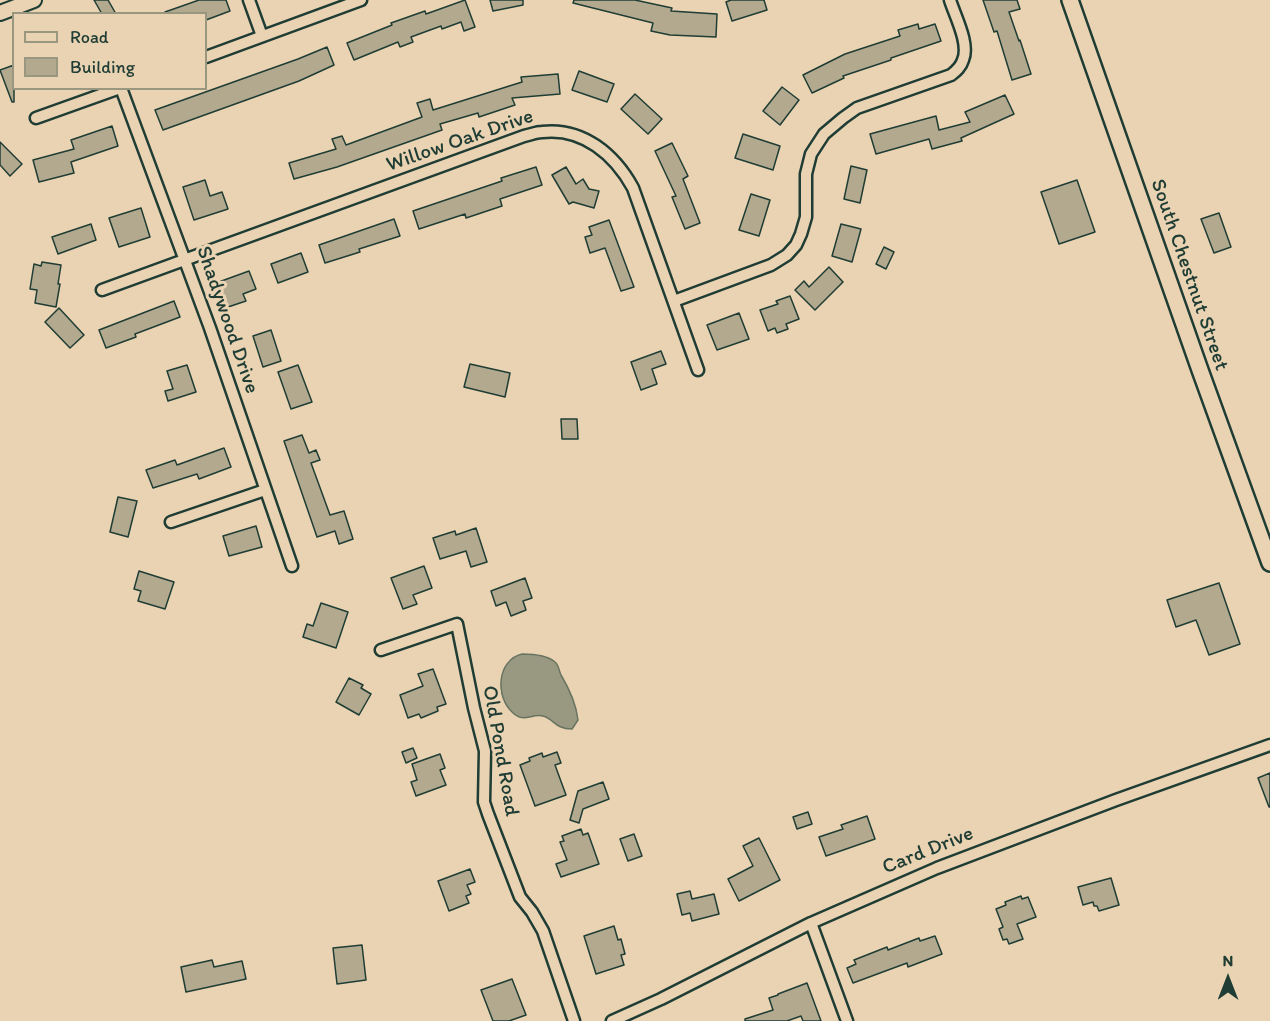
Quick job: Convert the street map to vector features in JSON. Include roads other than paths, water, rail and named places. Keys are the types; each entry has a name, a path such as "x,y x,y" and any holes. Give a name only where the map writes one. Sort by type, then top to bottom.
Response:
{"main road":[{"name":"South Chestnut Street","path":"1070,0 1270,563"}],"street":[{"path":"0,13 34,0"},
{"path":"249,0 262,36"},
{"path":"207,57 362,0"},
{"path":"674,301 771,265 787,255 796,245 801,234 806,217 806,174 811,154 824,134 857,108 951,75 960,67 966,49 950,0"},
{"path":"36,118 115,90"},
{"name":"Shadywood Drive","path":"122,90 210,328 292,566"},
{"name":"Willow Oak Drive","path":"102,290 524,136 543,132 560,132 596,144 614,159 625,173 633,188 698,370"},
{"path":"171,522 265,489"},
{"name":"Old Pond Road","path":"381,650 457,624 485,751 484,802 520,897 543,931 574,1021"},
{"name":"Card Drive","path":"612,1021 661,999 811,923 937,868 1270,745"},
{"path":"811,923 847,1021"}]}
